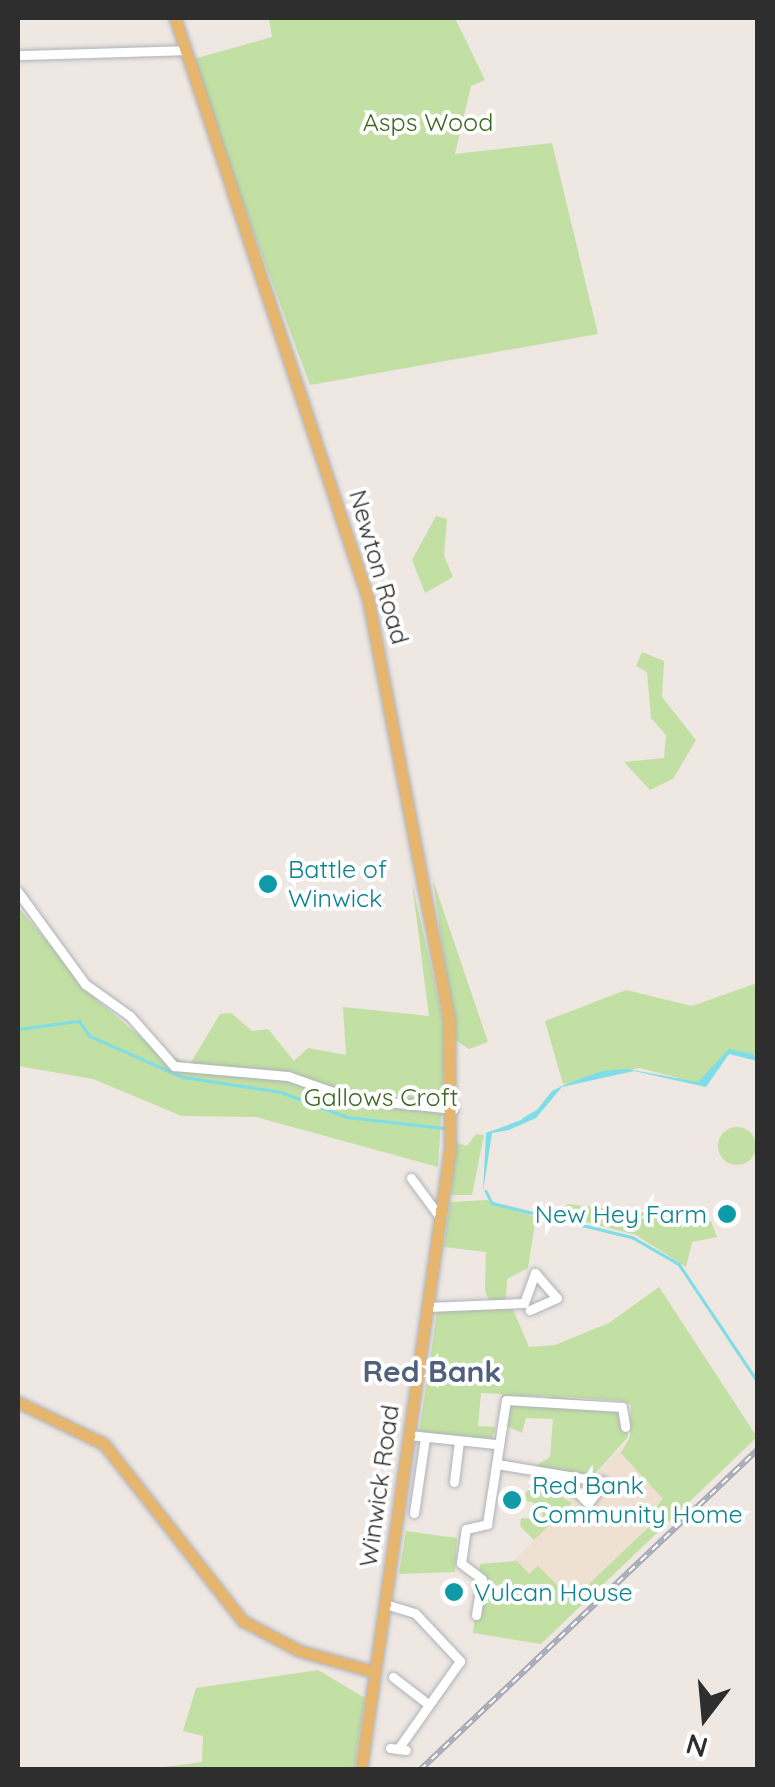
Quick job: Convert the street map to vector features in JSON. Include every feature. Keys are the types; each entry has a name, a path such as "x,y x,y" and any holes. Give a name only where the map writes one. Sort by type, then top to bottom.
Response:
{"main road":[{"name":"Newton Road","path":"175,18 374,621 446,995 453,1109 450,1148"},
{"name":"Winwick Road","path":"361,1770 450,1148"},
{"path":"18,1402 104,1444 243,1621 300,1651 376,1667"}],"street":[{"path":"20,56 186,50"},
{"path":"18,892 85,984 130,1016 174,1066 288,1076 350,1098 453,1109"},
{"path":"411,1178 440,1217"},
{"path":"428,1307 524,1303 535,1273 557,1298 530,1310"},
{"path":"476,1615 482,1579 461,1563 466,1528 487,1524 497,1464 496,1444 506,1400 622,1407 625,1427"},
{"path":"409,1435 496,1444"},
{"path":"414,1513 425,1438"},
{"path":"454,1482 459,1441"},
{"path":"497,1464 565,1478"},
{"path":"385,1604 416,1613 460,1662 473,1662"},
{"path":"398,1749 460,1662"},
{"path":"393,1677 428,1704"}],"shaded area":[{"path":"699,1367 667,1508 530,1640 498,1576 571,1503 560,1491 564,1471 598,1472"}],"green space":[{"name":"Asps Wood","path":"269,18 455,18 485,80 471,86 455,154 552,143 598,334 310,385 190,60 272,37"},
{"path":"436,516 447,519 444,556 453,577 425,593 412,560"},
{"path":"642,652 664,661 662,697 696,740 673,779 650,790 624,762 664,758 666,735 651,718 647,672 636,666"},
{"path":"433,880 488,1042 469,1049 455,1040"},
{"name":"Gallows Croft","path":"412,883 446,1033 438,1167 256,1117 182,1116 93,1079 18,1066 18,907 97,1000 155,1049 190,1064 220,1014 231,1013 252,1031 268,1029 294,1061 308,1048 346,1055 343,1007 429,1016"},
{"path":"757,983 757,1057 734,1050 697,1083 640,1068 563,1084 545,1021 626,990 692,1006"},
{"path":"737,1127 751,1132 756,1146 751,1160 737,1165 723,1160 718,1146 723,1132"},
{"path":"476,1134 484,1135 472,1195 451,1195 455,1142 467,1146"},
{"path":"488,1200 536,1217 528,1268 507,1279 506,1302 490,1303 485,1291 486,1252 444,1247 450,1202"},
{"path":"567,1204 711,1221 717,1237 692,1242 686,1267 636,1235 563,1216"},
{"path":"659,1287 757,1437 541,1644 473,1633 480,1564 517,1561 529,1574 538,1566 572,1600 658,1518 652,1511 663,1499 621,1453 630,1437 631,1405 622,1401 555,1396 628,1406 628,1437 593,1476 535,1466 550,1457 553,1419 526,1418 522,1433 502,1424 510,1404 554,1396 507,1396 499,1423 502,1394 481,1393 478,1426 496,1427 491,1440 419,1433 437,1312 512,1307 529,1347 555,1345 609,1323"},
{"path":"534,1480 572,1503 534,1540 520,1526 521,1518 542,1520 543,1506 522,1499"},
{"path":"406,1531 457,1538 455,1572 399,1574"},
{"path":"318,1670 365,1698 354,1769 150,1769 202,1762 203,1736 183,1731 196,1688"}],"water":[{"path":"729,1049 753,1054 757,1061 729,1054 706,1087 634,1071 562,1087 536,1118 492,1133 483,1192 486,1133 532,1116 552,1091 566,1084 602,1071 627,1069 698,1082"}],"waterway":[{"path":"18,1029 79,1021 90,1036 183,1077 281,1092 347,1117 443,1128"},
{"path":"523,1119 538,1110"},
{"path":"486,1191 492,1203 632,1237 679,1264 758,1382"}],"railway":[{"path":"420,1770 758,1449"}],"place":[{"name":"Battle of Winwick","path":"268,884"},
{"name":"New Hey Farm","path":"727,1214"},
{"name":"Red Bank Community Home","path":"512,1500"},
{"name":"Vulcan House","path":"454,1592"}],"district":[{"name":"Red Bank","path":"432,1371"}]}
